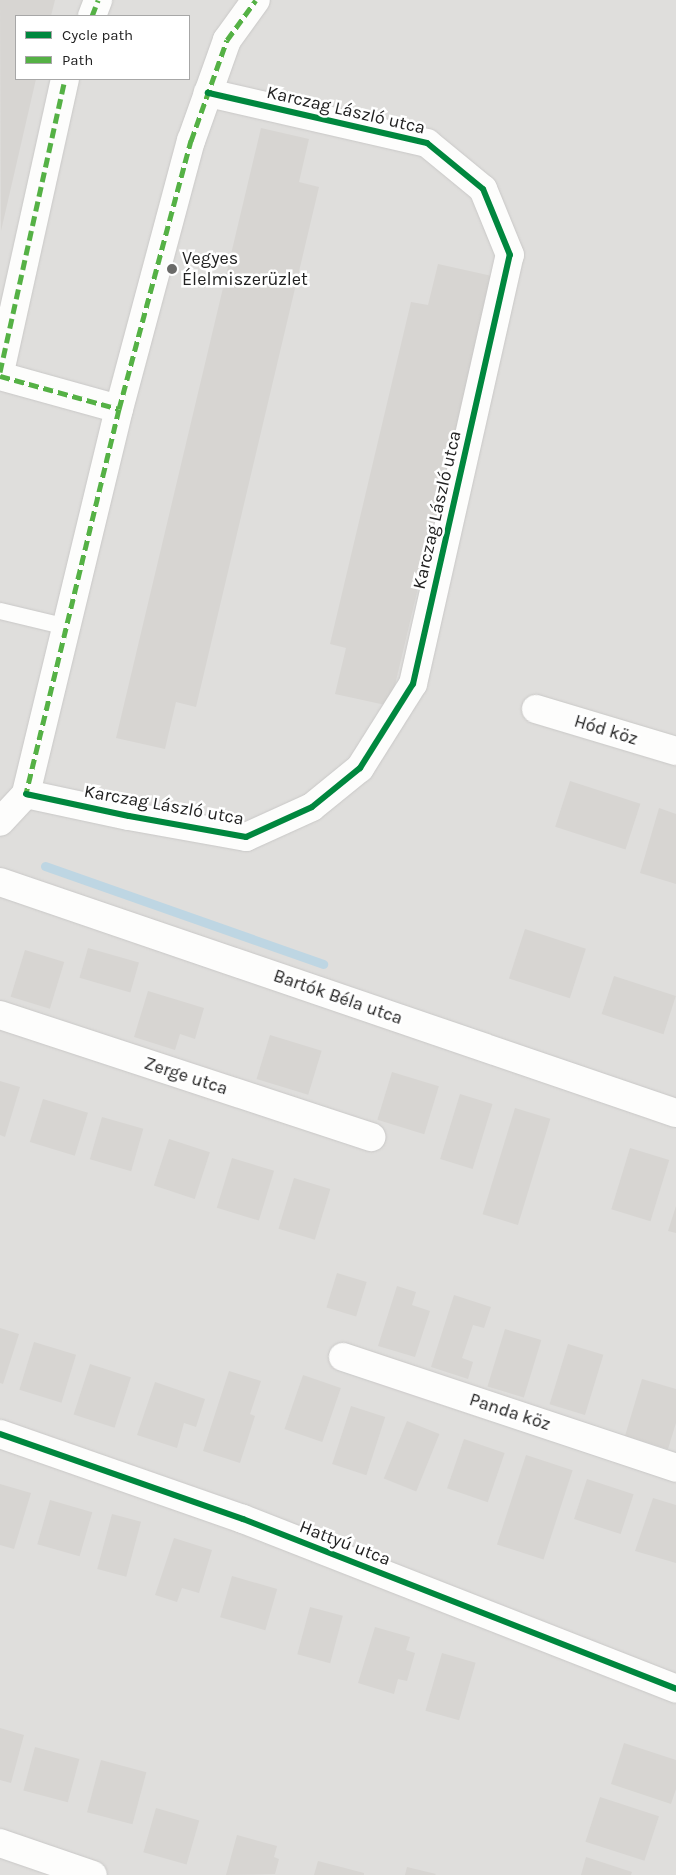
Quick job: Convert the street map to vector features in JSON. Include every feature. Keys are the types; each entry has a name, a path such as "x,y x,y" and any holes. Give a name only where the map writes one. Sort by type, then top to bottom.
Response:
{"street":[{"path":"92,15 98,0"},
{"path":"0,822 26,794 119,408 192,141 226,40 256,0"},
{"path":"0,372 65,80"},
{"name":"Karczag László utca","path":"26,794 128,816 246,837 312,807 360,768 413,684 510,255 483,189 427,143 208,93"},
{"path":"0,376 119,408"},
{"name":"Hód köz","path":"536,709 676,752"},
{"name":"Bartók Béla utca","path":"0,882 676,1114"},
{"name":"Zerge utca","path":"0,1015 372,1137"},
{"name":"Panda köz","path":"343,1357 676,1468"},
{"name":"Hattyú utca","path":"0,1434 243,1519 676,1689"},
{"path":"0,1843 93,1875"}],"lane":[{"path":"0,610 67,627"}],"shaded area":[{"path":"0,0 676,0 676,1875 0,1875"}],"building":[{"path":"0,0 55,0 51,15 15,15 15,80 36,80 1,231"},
{"path":"261,128 309,139 299,182 319,187 196,707 176,702 165,749 116,738"},
{"path":"438,264 492,276 390,706 335,694 346,648 330,644 411,302 428,305"},
{"path":"570,781 640,804 626,850 555,827"},
{"path":"659,808 676,814 676,884 640,873"},
{"path":"525,929 586,949 570,998 509,978"},
{"path":"88,948 139,963 130,992 79,978"},
{"path":"25,950 64,962 50,1009 11,997"},
{"path":"614,976 676,996 663,1034 602,1014"},
{"path":"148,991 204,1008 195,1039 180,1034 175,1050 134,1037"},
{"path":"270,1035 322,1051 308,1095 257,1079"},
{"path":"392,1072 439,1086 424,1134 377,1120"},
{"path":"0,1081 20,1087 5,1137 0,1135"},
{"path":"460,1094 493,1104 473,1169 440,1159"},
{"path":"43,1099 88,1113 75,1156 30,1142"},
{"path":"515,1108 550,1119 518,1225 483,1214"},
{"path":"102,1117 143,1129 131,1171 90,1159"},
{"path":"169,1139 210,1152 195,1199 154,1186"},
{"path":"630,1148 669,1160 650,1221 611,1209"},
{"path":"232,1158 274,1171 259,1221 217,1208"},
{"path":"294,1178 330,1189 315,1240 279,1229"},
{"path":"676,1206 676,1233 668,1231"},
{"path":"337,1273 367,1282 356,1316 326,1307"},
{"path":"397,1286 416,1292 412,1305 430,1311 415,1357 378,1346"},
{"path":"454,1295 491,1307 484,1328 473,1325 462,1358 473,1362 468,1379 431,1367"},
{"path":"0,1328 19,1334 3,1384 0,1383"},
{"path":"505,1329 541,1340 524,1397 487,1386"},
{"path":"34,1342 76,1355 61,1403 19,1390"},
{"path":"568,1344 603,1355 585,1415 550,1404"},
{"path":"90,1364 131,1377 115,1428 74,1414"},
{"path":"229,1371 261,1381 250,1414 255,1416 240,1463 203,1451"},
{"path":"303,1375 341,1388 322,1442 284,1429"},
{"path":"642,1379 676,1389 676,1423 668,1449 625,1436"},
{"path":"155,1382 205,1399 196,1427 184,1423 177,1448 137,1435"},
{"path":"351,1406 385,1417 366,1475 332,1464"},
{"path":"407,1421 439,1434 416,1492 384,1478"},
{"path":"464,1439 505,1453 488,1502 447,1488"},
{"path":"526,1455 573,1470 544,1560 497,1544"},
{"path":"587,1479 634,1494 621,1534 574,1519"},
{"path":"0,1484 31,1493 14,1549 0,1545"},
{"path":"653,1498 676,1505 676,1563 635,1551"},
{"path":"50,1500 92,1512 80,1556 37,1544"},
{"path":"112,1514 141,1522 126,1577 97,1569"},
{"path":"174,1538 212,1550 199,1593 182,1588 177,1602 155,1595"},
{"path":"232,1576 277,1589 265,1630 220,1617"},
{"path":"310,1607 343,1616 330,1663 297,1654"},
{"path":"375,1627 410,1637 406,1650 415,1653 407,1681 398,1679 394,1694 358,1683"},
{"path":"442,1653 476,1663 459,1720 425,1711"},
{"path":"0,1728 24,1735 11,1783 0,1780"},
{"path":"624,1743 676,1760 676,1789 671,1804 611,1784"},
{"path":"35,1747 79,1759 68,1802 23,1790"},
{"path":"101,1760 146,1772 132,1824 87,1812"},
{"path":"600,1797 659,1816 644,1861 585,1842"},
{"path":"156,1808 199,1820 187,1865 143,1852"},
{"path":"237,1835 277,1846 274,1857 279,1859 275,1874 226,1875"},
{"path":"586,1857 632,1872 631,1875 581,1875"},
{"path":"318,1861 364,1873 364,1875 314,1875"},
{"path":"407,1867 436,1874 405,1875"}],"waterway":[{"path":"45,866 323,964"}],"marked path":[{"path":"92,15 98,0"},
{"path":"119,409 191,141 227,40 256,0"},
{"path":"0,372 65,80"},
{"path":"0,376 119,409 26,794 31,795"}],"cycle path":[{"path":"26,794 129,816 246,837 312,807 360,768 413,684 510,255 483,189 427,143 208,93"},
{"path":"0,1434 243,1519 676,1689"}],"place":[{"name":"Vegyes Élelmiszerüzlet","path":"172,269"}]}
